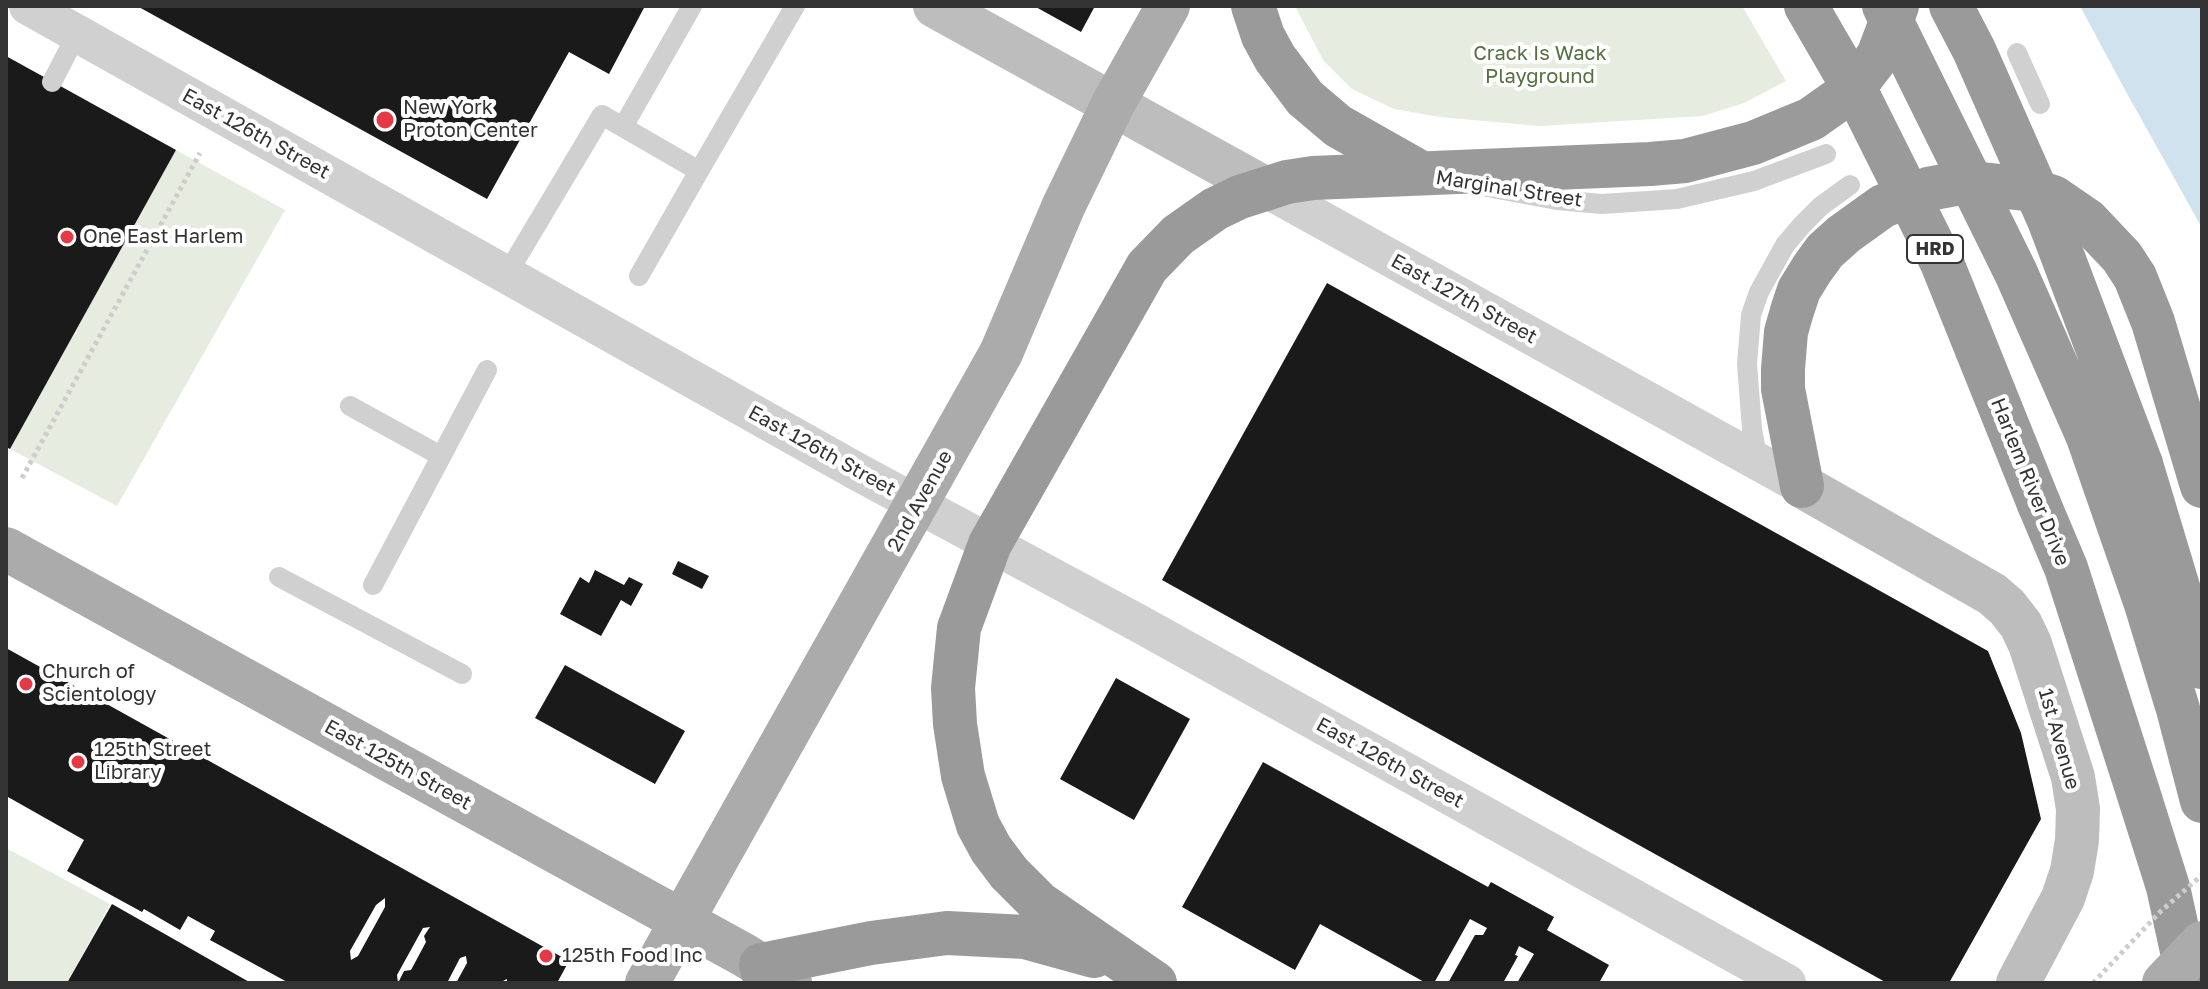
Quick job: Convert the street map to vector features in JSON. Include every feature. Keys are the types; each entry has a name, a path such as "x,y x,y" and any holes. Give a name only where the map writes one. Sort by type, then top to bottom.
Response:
{"highway":[{"path":"1253,6 1269,47 1305,98 1338,126 1424,175"},
{"name":"Harlem River Drive","path":"1806,6 1860,99 1942,263 2066,568 2168,887 2189,983"},
{"path":"1884,6 2016,273 2088,437 2146,604 2202,801"},
{"path":"1146,978 1039,903 1009,873 991,849 978,825 959,754 953,688 959,628 990,544 1155,257 1196,221 1240,197 1313,178 1685,161 1753,143 1811,119 1852,90 1878,56 1897,6"},
{"path":"1951,6 1974,50 2049,220 2141,464 2202,667"},
{"path":"1802,486 1783,389 1786,332 1799,290 1825,251 1883,206 1928,189 1979,184 2027,189 2053,197 2088,221 2122,257 2135,277 2153,322 2202,486"},
{"path":"772,977 871,943 947,933 988,933 1062,945 1146,978"}],"main road":[{"name":"East 127th Street","path":"935,6 1266,189"},
{"name":"2nd Avenue","path":"647,983 1001,353 1064,205 1113,104 1168,6"},
{"name":"East 127th Street","path":"1802,486 1992,594"},
{"name":"East 125th Street","path":"6,549 682,921 772,977"},
{"name":"1st Avenue","path":"1992,594 2014,616 2030,644 2073,777 2078,809 2072,871 2063,898 2018,983"},
{"path":"2164,983 2202,943"}],"street":[{"name":"East 126th Street","path":"28,6 990,544 1787,983"},
{"name":"East 127th Street","path":"1266,189 1802,486"}],"lane":[{"path":"623,127 692,6"},
{"path":"639,276 795,6"},
{"path":"52,82 77,34"},
{"path":"2017,53 2040,104"},
{"path":"507,274 602,115 699,171"},
{"name":"Marginal Street","path":"1424,175 1557,200 1602,204 1677,199 1729,188 1826,154"},
{"path":"1758,462 1747,364 1747,341 1755,303 1785,245 1821,206 1850,185"},
{"path":"373,585 487,370"},
{"path":"350,406 441,456"},
{"path":"279,577 462,674"}],"path":[{"path":"22,478 200,153"},
{"path":"2093,983 2160,912 2202,875"}],"green space":[{"name":"Crack Is Wack Playground","path":"1295,6 1742,6 1786,81 1744,103 1703,116 1539,126 1440,117 1394,109 1352,89 1323,60"},
{"path":"176,150 285,210 117,506 10,449"},
{"path":"6,848 110,904 67,983 6,983"}],"water":[{"path":"2080,6 2202,6 2202,228 2124,88"}],"building":[{"path":"137,6 645,6 609,74 569,52 487,199"},
{"path":"1034,6 1095,6 1081,32"},
{"name":"One East Harlem","path":"6,56 176,150 10,449 6,447"},
{"path":"1327,283 1988,651 2021,733 2041,819 1949,983 1887,983 1162,580"},
{"path":"678,561 709,576 702,589 672,574"},
{"path":"595,570 624,585 629,577 643,584 631,606 621,600 601,636 560,614 580,577 589,583"},
{"path":"6,648 569,961 557,983 507,983 507,979 499,983 456,983 467,963 466,956 460,958 447,983 398,983 289,983 210,940 215,931 188,916 180,930 67,871 84,840 8,797 6,801","holes":["385,898 385,907 358,956 351,960 350,951 376,905","430,927 424,936 426,942 411,970 404,971 398,983 397,975 423,928"]},
{"path":"565,665 685,731 655,784 535,718"},
{"path":"1116,678 1190,719 1134,820 1060,779"},
{"path":"1263,762 1488,887 1491,882 1554,917 1547,930 1609,965 1599,983 1517,983 1534,954 1519,946 1515,955 1518,956 1503,983 1448,983 1475,935 1483,935 1487,928 1470,919 1434,983 1426,983 1320,924 1295,970 1182,907"},
{"path":"112,904 251,983 67,983"}],"place":[{"name":"New York Proton Center","path":"385,120"},
{"name":"One East Harlem","path":"67,237"},
{"name":"Church of Scientology","path":"26,684"},
{"name":"125th Street Library","path":"78,762"},
{"name":"125th Food Inc","path":"546,956"}]}
